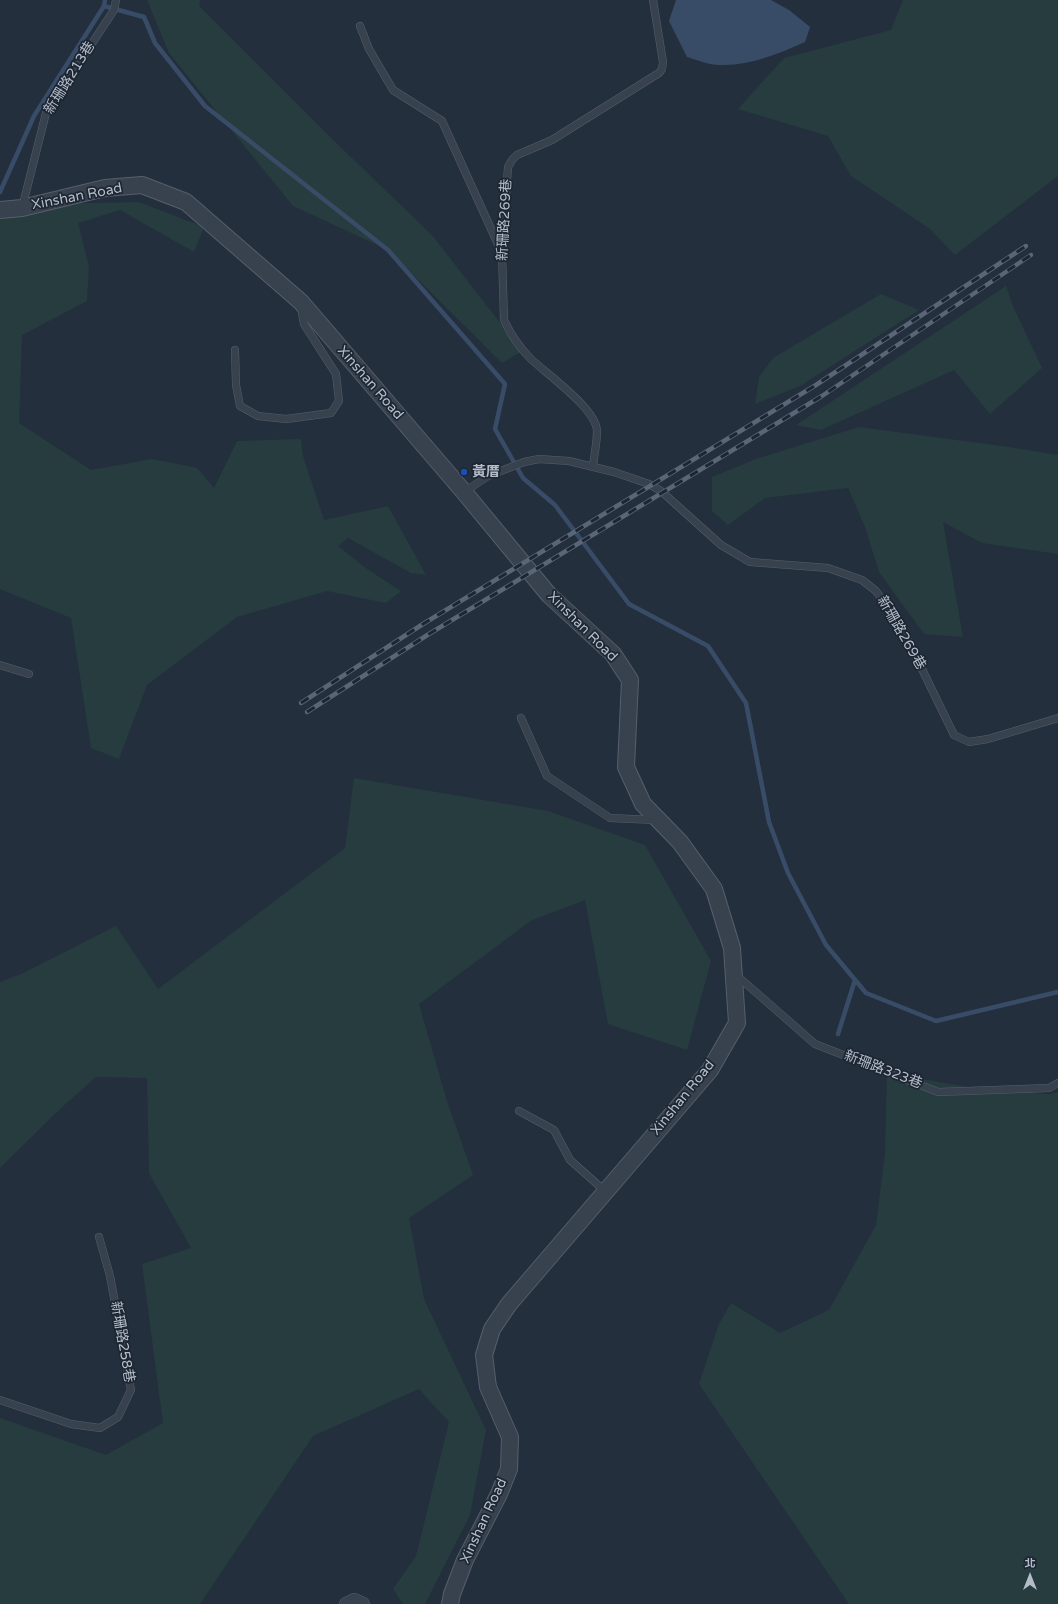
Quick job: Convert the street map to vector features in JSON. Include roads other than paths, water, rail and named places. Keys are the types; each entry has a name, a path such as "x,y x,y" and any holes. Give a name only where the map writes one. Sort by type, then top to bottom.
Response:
{"street":[{"name":"Xinshan Road","path":"0,210 22,208 105,188 142,185 186,202 301,302 464,492 549,595 613,654 630,680 626,767 643,804 680,842 714,888 732,948 737,1023 710,1070 509,1304 492,1329 484,1355 488,1387 510,1436 509,1469 499,1494 465,1560 452,1594 450,1604"},
{"path":"346,1604 354,1600 363,1604"}],"lane":[{"name":"新珊路213巷","path":"22,208 46,112 114,10 116,0"},
{"name":"新珊路269巷","path":"593,467 597,430 593,418 528,356 508,329 504,320 502,254 508,167 517,155 552,140 659,73 664,62 653,0"},
{"path":"360,26 369,50 393,90 442,121 502,254"},
{"path":"236,350 236,385 240,406 258,416 286,419 332,413 339,401 336,374 304,324 301,302"},
{"name":"新珊路269巷","path":"464,492 488,476 524,462 539,459 557,459 593,467 614,472 649,484 661,491 721,545 750,562 828,568 862,580 868,584 876,591 902,628 954,735 969,742 988,739 1058,718"},
{"path":"0,665 29,674"},
{"path":"521,718 547,776 610,818 659,820"},
{"name":"新珊路323巷","path":"733,973 815,1044 938,1092 1049,1088 1058,1083"},
{"path":"519,1111 554,1130 570,1160 606,1191"},
{"name":"新珊路258巷","path":"0,1400 71,1424 100,1428 118,1417 131,1390 110,1276 99,1237"}],"water":[{"path":"676,0 771,0 789,10 810,27 805,42 774,55 742,64 712,64 687,57 669,21"}],"waterway":[{"path":"0,192 34,116 104,6 105,0"},
{"path":"104,6 144,17 155,43 205,106 388,250 505,384 495,429 523,478 555,505 629,604 708,646 746,703 769,822 788,873 826,945 866,993 936,1021 1058,992"},
{"path":"838,1034 855,980"}],"railway":[{"path":"301,703 423,624 816,385 1026,246"},
{"path":"307,712 429,634 822,396 1031,255"}],"place":[{"name":"黃厝","path":"464,472"}]}
